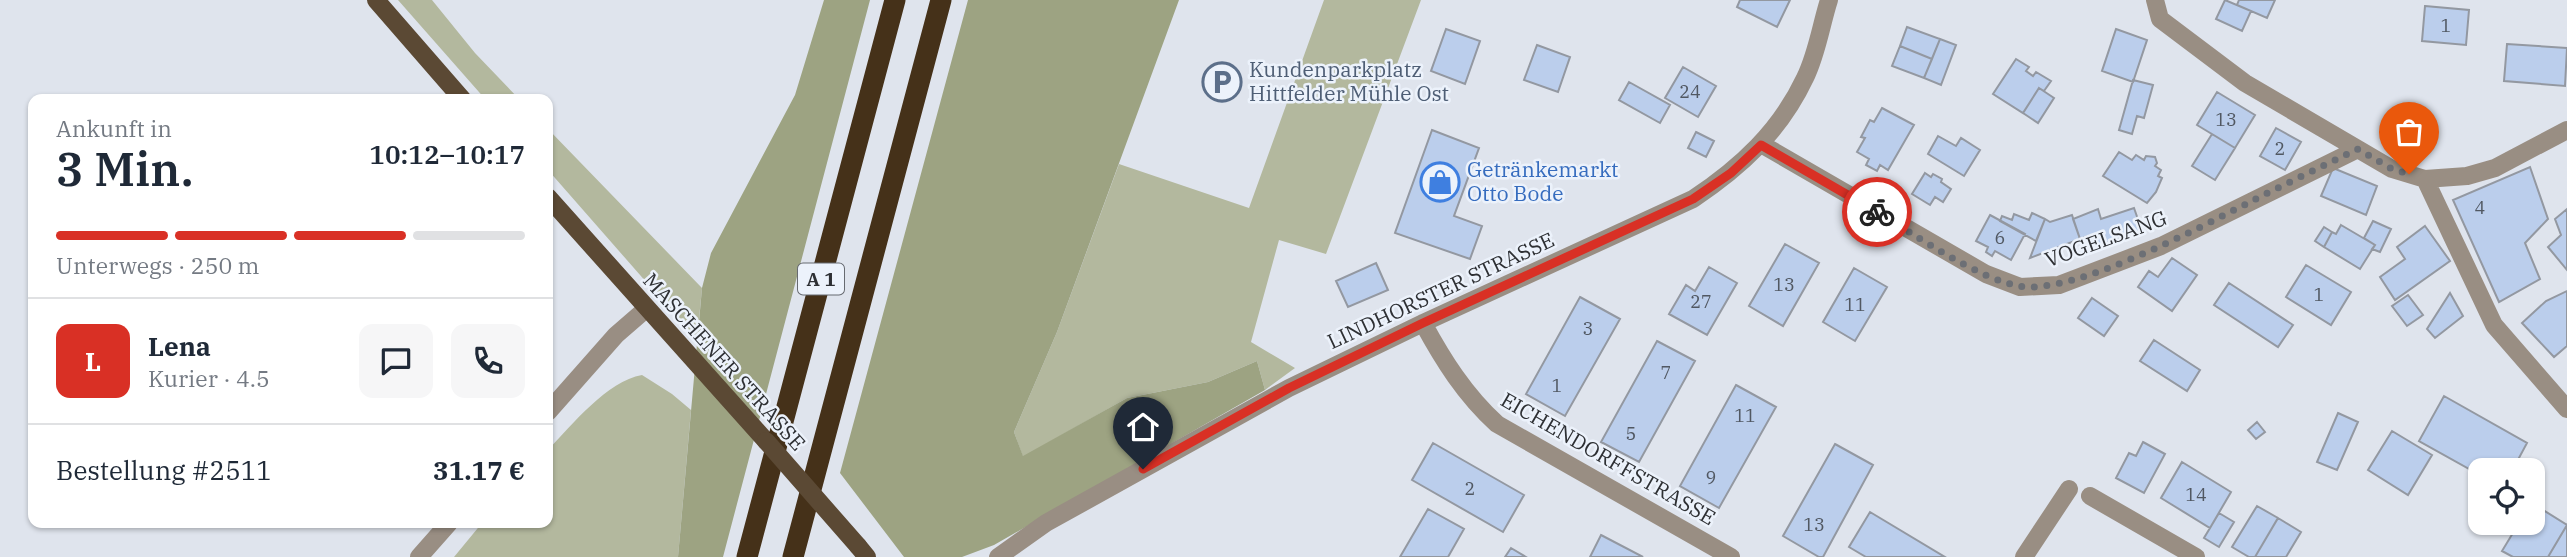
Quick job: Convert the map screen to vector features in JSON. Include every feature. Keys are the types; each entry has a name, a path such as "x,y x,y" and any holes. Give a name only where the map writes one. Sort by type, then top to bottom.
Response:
{"highway":[{"name":"A 1","path":"747,557 895,0"},
{"name":"A 1","path":"793,557 941,0"}],"main road":[{"path":"376,0 458,94"},
{"name":"MASCHENER STRASSE","path":"553,203 863,551"}],"street":[{"name":"LINDHORSTER STRASSE","path":"998,557 1045,523 1289,388 1693,199 1731,173 1761,145 1787,110 1806,76 1829,0"},
{"path":"2155,0 2160,19 2245,83 2392,169 2426,179 2467,176 2494,168 2567,130"},
{"name":"VOGELSANG","path":"1761,145 1986,274 2020,286 2059,285 2161,246 2358,149"},
{"path":"2426,179 2494,325 2567,409"},
{"path":"553,406 616,335 646,309"},
{"name":"EICHENDORFFSTRASSE","path":"1423,323 1460,384 1477,407 1497,424 1731,557"},
{"path":"2024,557 2068,489"},
{"path":"2090,496 2196,557"},
{"path":"419,557 445,528"}],"green space":[{"path":"398,0 432,0 475,53 514,94 481,94"},
{"path":"824,0 870,0 723,557 678,557 702,288 711,253 795,95"},
{"path":"968,0 1179,0 1057,332 1014,432 1023,456 1127,398 1208,382 1257,361 1265,390 994,545 962,557 904,557 840,473"},
{"path":"1324,0 1421,0 1326,254 1279,240 1251,342 1295,368 1265,390 1257,361 1208,382 1127,398 1023,457 1014,432 1057,332 1119,164 1249,208"},
{"path":"553,134 702,288 697,340 553,176"},
{"path":"642,375 691,410 678,557 454,557 478,528 553,528 553,445 603,395 629,379"}],"building":[{"path":"1740,0 1790,0 1777,27 1737,7"},
{"path":"2225,0 2251,11 2242,31 2216,19"},
{"path":"2239,0 2275,0 2267,18 2237,5"},
{"path":"2425,6 2469,10 2466,45 2422,41"},
{"path":"1907,27 1940,39 1932,59 1900,46"},
{"path":"1446,29 1480,41 1465,84 1431,71"},
{"path":"2116,29 2147,40 2133,82 2102,71"},
{"path":"1940,39 1956,45 1941,85 1924,78"},
{"path":"2507,44 2567,48 2565,86 2504,81"},
{"path":"1537,45 1570,57 1558,92 1524,80"},
{"path":"1900,46 1932,59 1924,78 1892,66"},
{"path":"2016,59 2029,67 2026,71 2033,76 2036,72 2051,81 2044,91 2039,88 2023,113 1993,94"},
{"path":"1683,67 1716,86 1698,117 1665,98"},
{"path":"2133,80 2153,85 2144,118 2137,116 2132,134 2119,130"},
{"path":"1629,82 1670,105 1660,123 1619,100"},
{"path":"2039,88 2054,98 2038,123 2023,113"},
{"path":"2217,92 2255,115 2235,148 2197,125"},
{"path":"1882,108 1914,125 1888,170 1880,165 1877,171 1866,165 1869,159 1857,152 1865,138 1861,137 1870,120 1874,122"},
{"path":"2276,128 2301,142 2285,170 2260,156"},
{"name":"Getränkemarkt Otto Bode","path":"1432,130 1479,148 1454,216 1482,226 1470,259 1395,233"},
{"path":"1696,132 1714,141 1706,157 1688,148"},
{"path":"2212,134 2235,148 2215,180 2192,166"},
{"path":"1938,136 1956,146 1961,138 1980,150 1964,176 1928,154"},
{"path":"2119,152 2132,160 2136,155 2144,160 2146,156 2155,157 2155,166 2161,170 2158,176 2162,178 2147,203 2103,176"},
{"path":"2530,167 2548,219 2525,243 2540,279 2499,302 2453,200"},
{"path":"2333,168 2377,186 2366,215 2321,196"},
{"path":"1925,173 1942,179 1941,182 1951,189 1943,202 1935,197 1930,205 1912,194"},
{"path":"2134,208 2142,231 2092,248 2088,236 2080,239 2073,219 2098,209 2101,219"},
{"path":"2567,209 2567,270 2548,247 2561,235 2555,219"},
{"path":"2032,213 2045,219 2036,241 2000,221 2002,216 2012,220 2014,214 2029,220"},
{"path":"1990,215 2025,234 2011,260 1995,251 1992,256 1986,252 1988,247 1976,241"},
{"path":"2072,215 2080,239 2030,258 2045,219 2050,222"},
{"path":"2373,221 2391,229 2380,252 2372,249 2375,245 2364,238"},
{"path":"2341,225 2375,245 2360,269 2324,247 2332,232 2336,234"},
{"path":"2425,226 2450,261 2395,300 2380,277 2405,259 2397,247"},
{"path":"2324,227 2332,232 2324,247 2315,241"},
{"path":"1785,244 1819,263 1783,326 1749,306"},
{"path":"2172,258 2197,275 2172,311 2138,287 2149,271 2158,277"},
{"path":"1376,263 1388,290 1348,307 1336,281"},
{"path":"2306,265 2351,292 2331,325 2286,297"},
{"path":"1709,267 1737,283 1707,335 1669,314 1686,285 1695,291"},
{"path":"1854,268 1887,287 1855,341 1823,322"},
{"path":"2229,283 2293,325 2278,347 2214,305"},
{"path":"2567,291 2567,346 2554,357 2522,323 2546,301"},
{"path":"2450,293 2463,316 2435,338 2427,329"},
{"path":"2408,295 2423,315 2407,326 2392,306"},
{"path":"1580,297 1620,319 1565,416 1526,394"},
{"path":"2092,298 2118,316 2104,336 2078,318"},
{"path":"2154,340 2200,370 2187,391 2140,361"},
{"path":"1657,341 1695,361 1639,462 1601,442"},
{"path":"1736,385 1776,407 1719,508 1680,486"},
{"path":"2444,396 2527,443 2519,458 2468,458 2468,468 2419,441"},
{"path":"2338,413 2358,422 2337,470 2317,462"},
{"path":"2257,422 2265,432 2256,439 2248,430"},
{"path":"2392,431 2432,455 2408,495 2368,470"},
{"path":"2143,442 2165,454 2144,493 2116,478 2129,453 2136,456"},
{"path":"1433,443 1524,495 1503,532 1412,480"},
{"path":"1835,444 1873,465 1823,557 1819,557 1783,536"},
{"path":"2182,462 2231,492 2210,528 2161,498"},
{"path":"2257,506 2278,518 2255,557 2249,557 2232,547"},
{"path":"1428,509 1464,529 1448,557 1400,557"},
{"path":"2545,511 2567,525 2548,557 2513,557 2502,551 2512,535 2545,535"},
{"path":"1870,512 1945,557 1866,557 1849,547"},
{"path":"2219,513 2234,522 2219,547 2204,538"},
{"path":"2278,518 2301,532 2286,557 2255,557"},
{"path":"2567,525 2567,557 2548,557"},
{"path":"1601,535 1643,557 1590,557"},
{"path":"1511,548 1526,557 1505,557"}],"way so far":[{"path":"1877,212 1986,274 2020,286 2040,287 2059,285 2161,246 2358,149 2392,169 2409,174"}],"place":[{"name":"Kundenparkplatz Hittfelder Mühle Ost","path":"1222,82"},
{"name":"Getränkemarkt Otto Bode","path":"1440,182"}],"route":[{"path":"1143,469 1289,388 1693,199 1731,173 1761,145 1877,212"}]}
